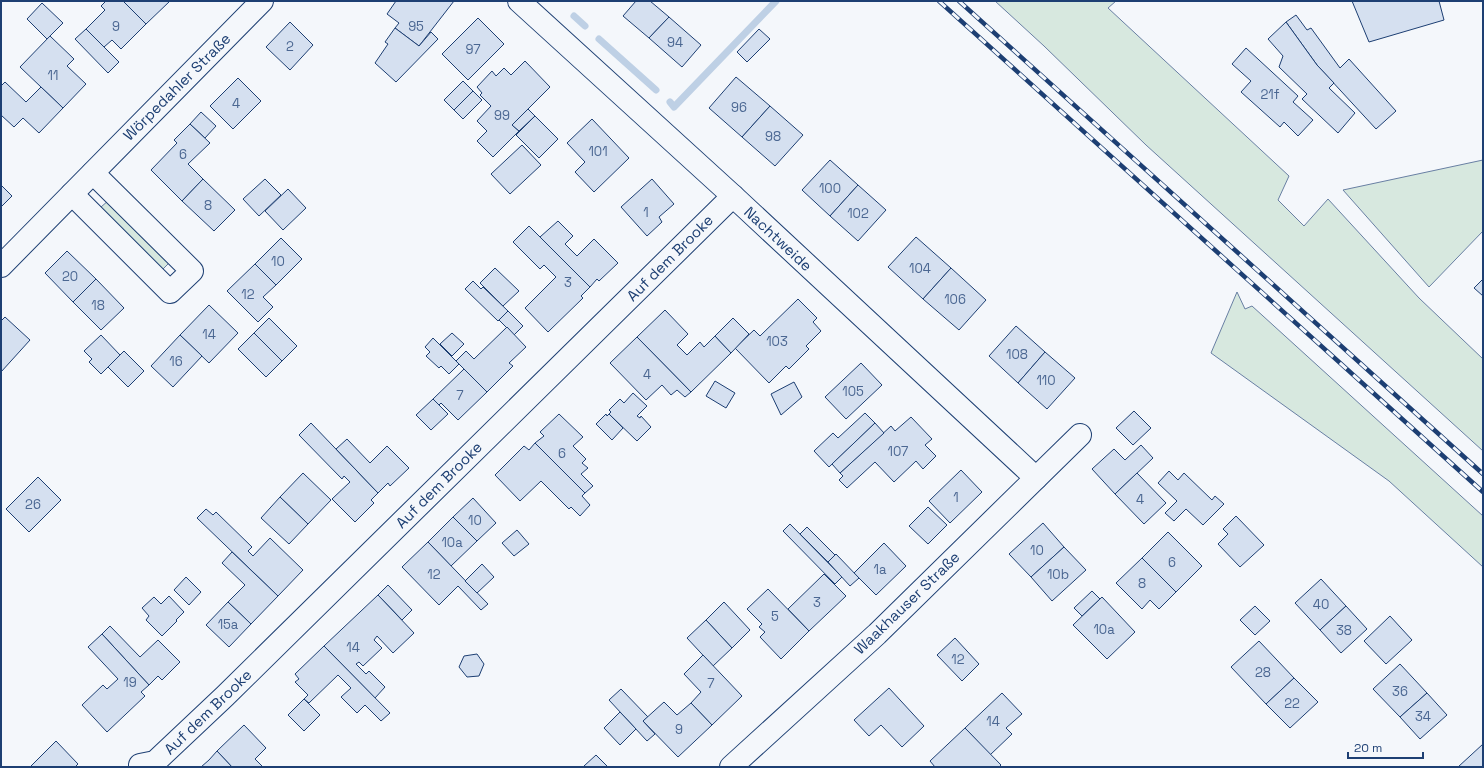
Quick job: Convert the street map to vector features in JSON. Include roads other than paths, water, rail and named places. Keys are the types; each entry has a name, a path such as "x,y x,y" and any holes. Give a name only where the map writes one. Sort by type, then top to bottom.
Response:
{"street":[{"name":"Wörpedahler Straße","path":"1,266 262,1"},
{"name":"Nachtweide","path":"519,1 733,196 1036,478"},
{"path":"72,194 170,292 192,271 93,173"},
{"name":"Auf dem Brooke","path":"140,765 155,762 225,696 733,196"},
{"name":"Waakhauser Straße","path":"731,767 878,634 1080,435"}],"waterway":[{"path":"670,102 674,107 776,1"},
{"path":"574,16 585,26"},
{"path":"599,39 656,90"}],"railway":[{"path":"939,1 1483,492"},
{"path":"959,1 1483,474"}]}
